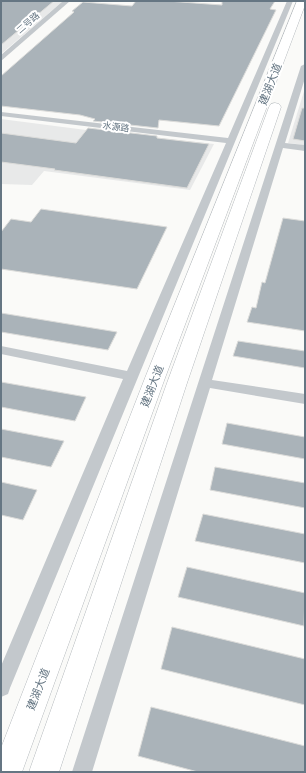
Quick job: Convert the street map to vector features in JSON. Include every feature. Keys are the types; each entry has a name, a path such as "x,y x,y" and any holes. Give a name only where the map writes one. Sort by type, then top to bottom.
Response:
{"main road":[{"name":"建湖大道","path":"7,772 158,371 302,1"},
{"name":"建湖大道","path":"44,772 180,375 305,21"}],"street":[{"name":"二号路","path":"1,59 67,1"},
{"path":"1,688 290,1"},
{"path":"82,772 204,383 281,146 305,66"},
{"name":"水源路","path":"1,114 231,141"},
{"path":"281,146 305,148"},
{"path":"1,350 131,376"},
{"path":"204,383 305,399"}],"shaded area":[{"path":"1,1 63,1 1,54"},
{"path":"305,88 305,145 288,143"},
{"path":"1,119 214,144 190,190 44,171 32,185 1,184"}],"building":[{"path":"1,1 54,1 1,45"},
{"path":"136,1 167,1 222,5 222,1 275,1 270,9 276,10 219,126 159,120 158,128 93,121 95,119 80,115 1,106 1,76 74,12 72,11 83,2 132,6"},
{"path":"302,108 305,108 305,141 293,139"},
{"path":"88,128 209,144 187,188 1,162 1,133 76,143"},
{"path":"41,209 167,227 137,289 1,269 1,232 11,219 31,222"},
{"path":"283,218 305,221 305,331 247,322 252,307 256,308 262,282 265,283"},
{"path":"1,313 117,332 108,350 1,332"},
{"path":"238,341 305,351 305,368 233,356"},
{"path":"1,382 86,397 75,421 1,407"},
{"path":"227,423 305,437 305,459 222,444"},
{"path":"1,429 64,441 51,467 1,457"},
{"path":"215,467 305,483 305,508 210,490"},
{"path":"1,482 37,490 23,520 1,515"},
{"path":"203,514 305,534 305,563 195,541"},
{"path":"187,567 305,593 304,626 178,597"},
{"path":"172,627 305,659 305,705 161,669"},
{"path":"151,707 305,746 305,772 198,772 138,756"}]}
